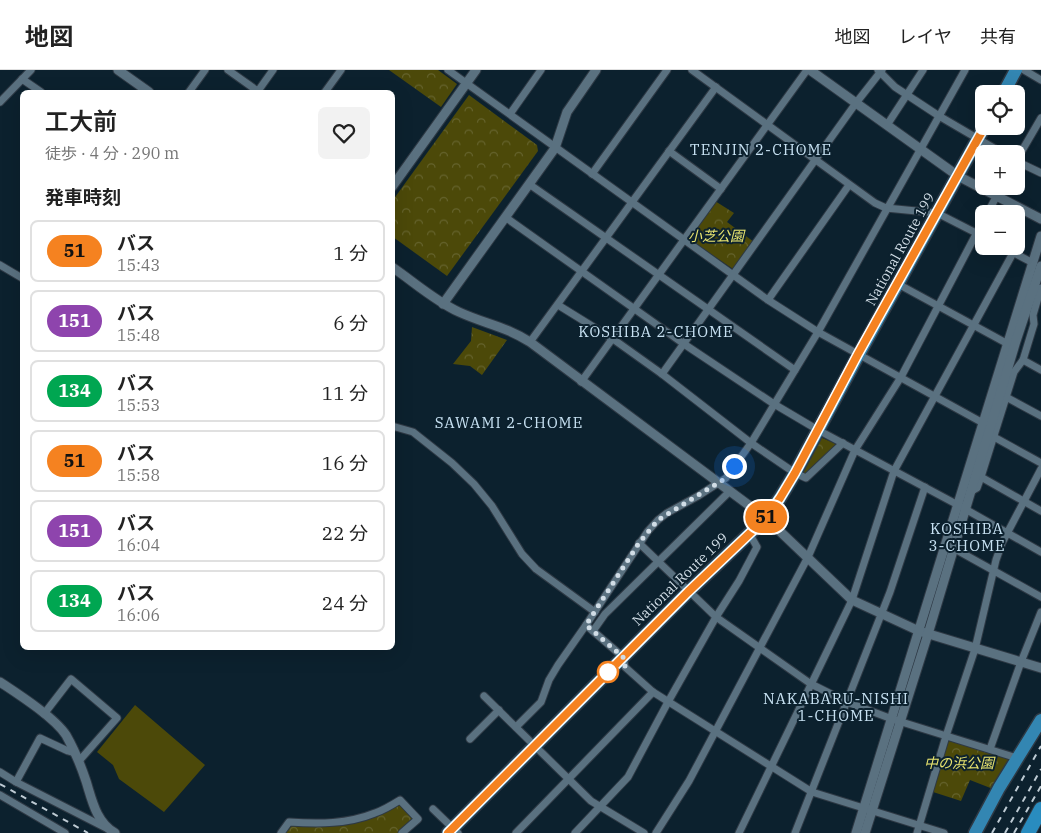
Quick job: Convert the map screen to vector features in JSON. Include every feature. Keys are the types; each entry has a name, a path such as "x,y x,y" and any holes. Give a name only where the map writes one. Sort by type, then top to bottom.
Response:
{"highway":[{"path":"1008,85 1016,70"},
{"name":"National Route 199","path":"453,831 688,592 766,518 795,473 858,354 980,135"},
{"path":"975,833 994,795 1041,720"},
{"path":"1028,833 1041,808"},
{"path":"1037,833 1041,826"}],"street":[{"path":"0,102 31,70"},
{"path":"118,70 146,90"},
{"path":"190,90 205,70"},
{"path":"228,70 256,90"},
{"path":"260,90 273,70"},
{"path":"326,90 341,70"},
{"path":"448,70 768,300 818,332 983,423"},
{"path":"395,183 476,70"},
{"path":"510,114 542,70"},
{"path":"443,304 555,148 567,112 596,70"},
{"path":"592,174 666,70"},
{"path":"692,70 875,203 886,208 937,213 975,232"},
{"path":"581,382 809,70 958,176 1041,219"},
{"path":"887,125 923,70"},
{"path":"516,727 542,702 549,680 558,665 595,612 639,543 658,520 720,483 726,478 751,443 818,332 965,70"},
{"path":"1024,70 1041,80"},
{"path":"662,374 880,71 906,94 939,116 989,145"},
{"path":"22,79 38,90"},
{"path":"530,342 716,87"},
{"path":"1025,146 1041,118"},
{"path":"669,151 721,189"},
{"path":"1025,166 1041,174"},
{"path":"529,184 795,370"},
{"path":"768,300 849,185"},
{"path":"991,205 996,196"},
{"path":"505,217 684,344 774,404 818,430 962,506 1041,552"},
{"path":"656,833 689,780 808,558 855,450 901,377 975,235"},
{"path":"896,720 919,631 962,506 969,493 1037,264 1041,236"},
{"path":"739,833 852,600 894,471 1011,255"},
{"path":"1019,255 1037,264"},
{"path":"856,833 868,808 896,720 928,634 953,548 983,423 1008,344 1037,264"},
{"path":"0,265 20,277"},
{"path":"395,269 443,304 459,312 504,327 530,342 581,382 766,518 852,600 919,631 1041,668"},
{"path":"898,284 1008,344"},
{"path":"969,493 977,488 1014,372 1024,360 1034,324 1033,315 1041,288"},
{"path":"558,305 613,339 662,374 751,443 795,473 806,478 843,443"},
{"path":"1033,315 1041,319"},
{"path":"1024,360 1041,370"},
{"path":"1006,397 1041,416"},
{"path":"395,426 409,430 452,463 474,484 492,506 522,554 536,568 595,612"},
{"path":"994,437 1041,463"},
{"path":"917,833 946,736 975,649 992,570 1007,533 1041,469"},
{"path":"981,477 1041,511"},
{"path":"795,833 882,615 925,487"},
{"path":"593,630 605,614 730,491"},
{"path":"576,833 628,777 716,618 740,581 757,546 749,533"},
{"path":"639,543 716,618 811,684 847,702 896,720 1017,758"},
{"path":"953,548 1041,598"},
{"path":"990,749 1041,612"},
{"path":"586,625 623,657 625,666 653,692 812,792 944,833"},
{"path":"44,714 71,679 117,718 77,757"},
{"path":"0,682 22,696 65,734 77,757 95,810 111,831"},
{"path":"516,833 653,692"},
{"path":"484,696 591,801 644,833"},
{"path":"470,739 499,710"},
{"path":"16,782 40,738 77,757"},
{"path":"0,772 111,831"},
{"path":"0,796 66,833"},
{"path":"281,833 290,822 315,824 346,822 376,813 400,800 418,820 402,833"},
{"path":"865,833 868,808"},
{"path":"433,809 453,831"}],"green space":[{"path":"389,70 438,70 457,84 441,107"},
{"path":"469,95 537,145 538,151 447,276 395,238 395,197"},
{"name":"小芝公園","path":"715,201 734,213 727,222 754,242 733,269 689,239"},
{"path":"472,327 507,340 482,375 470,366 453,364 471,341"},
{"path":"820,437 836,444 807,474 800,472"},
{"path":"135,705 205,765 164,812 119,779 113,765 97,752"},
{"name":"中の浜公園","path":"947,739 1012,758 993,789 970,780 961,801 930,791"},
{"path":"400,800 418,819 402,833 283,833 292,821 346,822"}],"railway":[{"path":"992,833 1041,746"},
{"path":"1005,833 1041,769"},
{"path":"0,784 88,833"},
{"path":"1014,833 1041,786"}],"bus line":[{"name":"51","path":"448,833 688,592 766,518 795,473 858,354 980,135"}],"district":[{"name":"TENJIN 2-CHOME","path":"761,150"},
{"name":"KOSHIBA 2-CHOME","path":"656,332"},
{"name":"SAWAMI 2-CHOME","path":"509,423"},
{"name":"KOSHIBA 3-CHOME","path":"967,538"},
{"name":"NAKABARU-NISHI 1-CHOME","path":"836,708"}],"route":[{"path":"608,672 625,666 623,657 586,625 639,543 658,520 726,478 734,466"}]}
